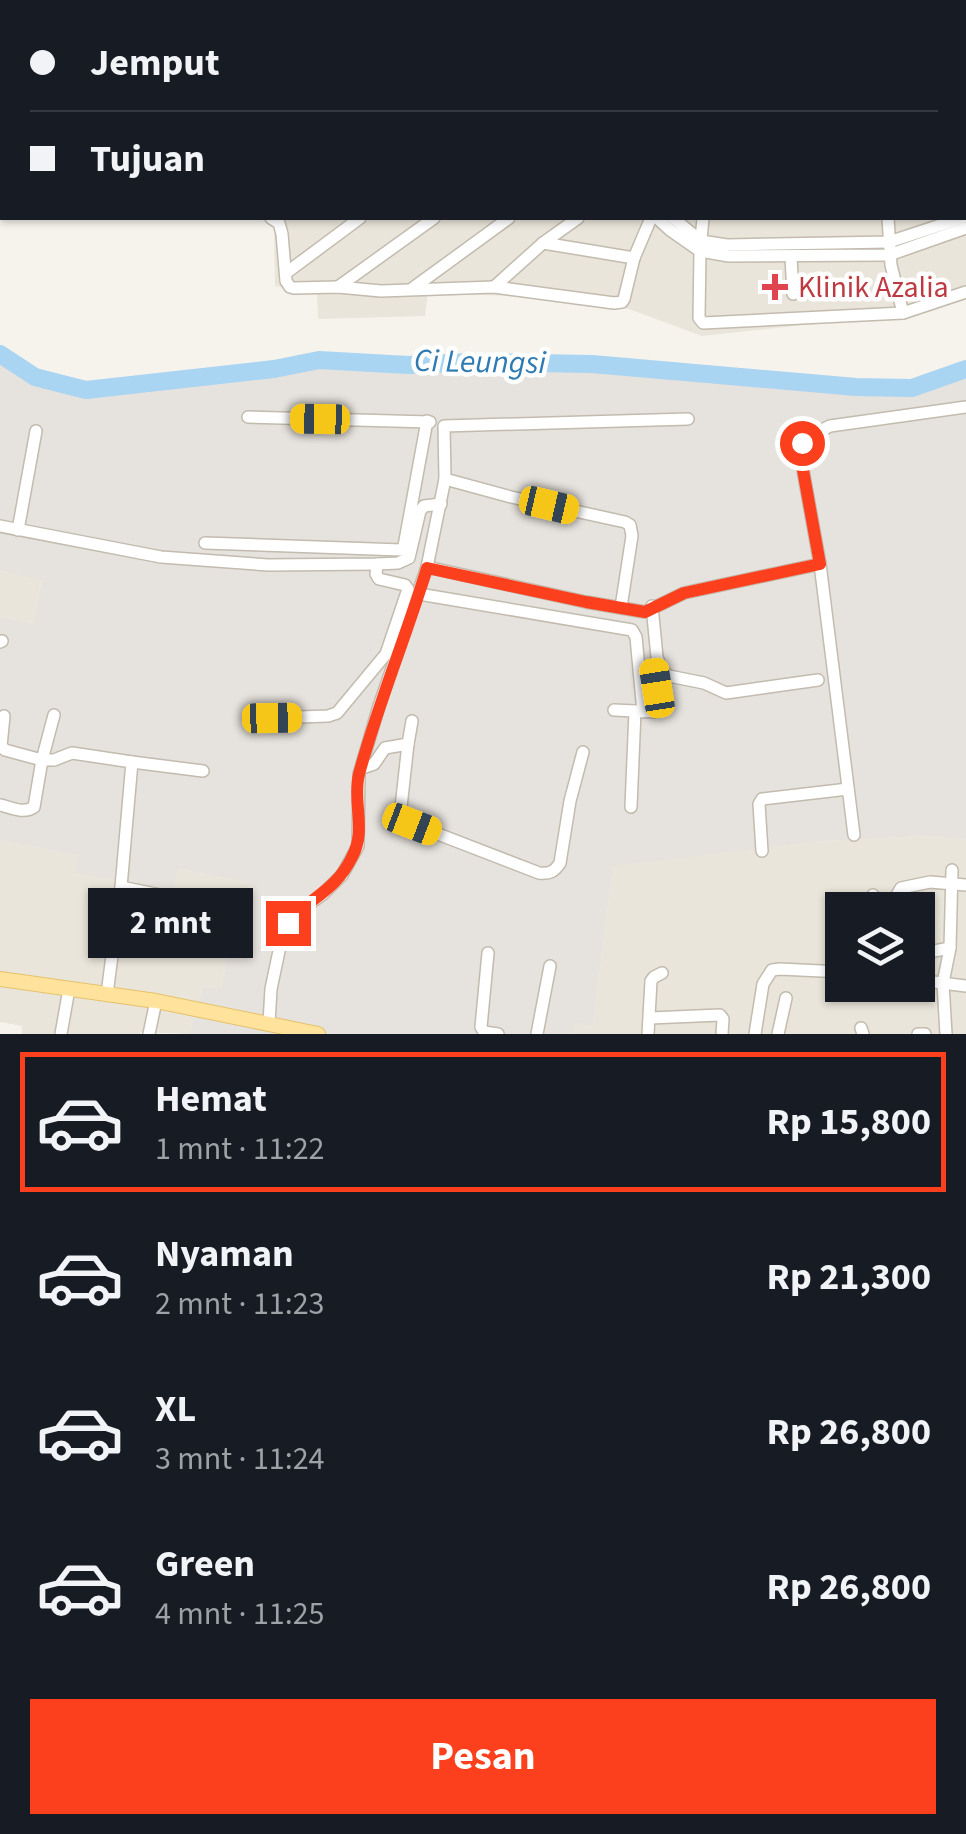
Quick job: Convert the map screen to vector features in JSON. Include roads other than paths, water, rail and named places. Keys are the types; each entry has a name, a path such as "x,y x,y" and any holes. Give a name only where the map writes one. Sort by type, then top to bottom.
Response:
{"main road":[{"path":"0,980 156,1001 318,1034"}],"street":[{"path":"278,220 288,284 294,288 381,291 494,287 618,303 624,299 634,258 653,220"},
{"path":"286,273 357,220"},
{"path":"338,287 429,220"},
{"path":"413,288 505,220"},
{"path":"494,287 575,220"},
{"path":"657,220 700,246 729,256 791,257 889,249 966,228"},
{"path":"674,220 700,246 889,249 957,220"},
{"path":"702,220 699,318 706,324 902,313 966,292"},
{"path":"888,220 889,249 902,313"},
{"path":"544,243 634,258"},
{"path":"791,257 793,294"},
{"path":"854,835 820,564 801,459 802,443 830,426 966,407"},
{"path":"248,417 427,421 444,426 688,418"},
{"path":"205,542 401,550 427,421"},
{"path":"269,1023 271,988 283,932 294,915 342,875 358,846 359,774 378,706 427,568 445,478 444,426"},
{"path":"18,530 36,431"},
{"path":"445,478 630,525 632,536 620,607"},
{"path":"0,526 161,557 268,564 398,563 409,558 420,511 424,506 441,504"},
{"path":"268,545 268,564"},
{"path":"272,718 337,714 386,654 408,589 379,579 377,564"},
{"path":"427,568 620,607 648,609 684,593 820,564"},
{"path":"419,594 632,630 636,636 639,712 631,807"},
{"path":"648,609 662,671 669,676 704,683 726,693 818,680"},
{"path":"614,710 656,710 648,609"},
{"path":"1,805 22,811 34,806 54,715"},
{"path":"4,716 3,749 42,760 72,753 203,771"},
{"path":"412,720 402,815 412,824 539,873 555,871 560,863 570,801 584,752"},
{"path":"362,768 374,764 384,748 408,744"},
{"path":"107,994 132,762"},
{"path":"762,850 762,799 848,789"},
{"path":"946,1034 944,984 959,885 952,870"},
{"path":"898,892 930,882 959,885"},
{"path":"121,888 200,903"},
{"path":"952,918 966,918"},
{"path":"935,951 950,948"},
{"path":"488,953 481,1026 484,1032 498,1034"},
{"path":"538,1034 550,966"},
{"path":"755,1034 763,984 772,970 825,971"},
{"path":"648,1034 652,978 662,974"},
{"path":"935,983 966,986"},
{"path":"61,1034 69,989"},
{"path":"778,1034 786,998"},
{"path":"149,1034 156,1001"},
{"path":"650,1018 720,1015 722,1034"}],"waterway":[{"name":"Ci Leungsi","path":"0,354 35,377 86,390 274,369 319,360 408,365 592,364 856,387 912,388 966,369"}],"place":[{"name":"Klinik Azalia","path":"775,287"}]}
